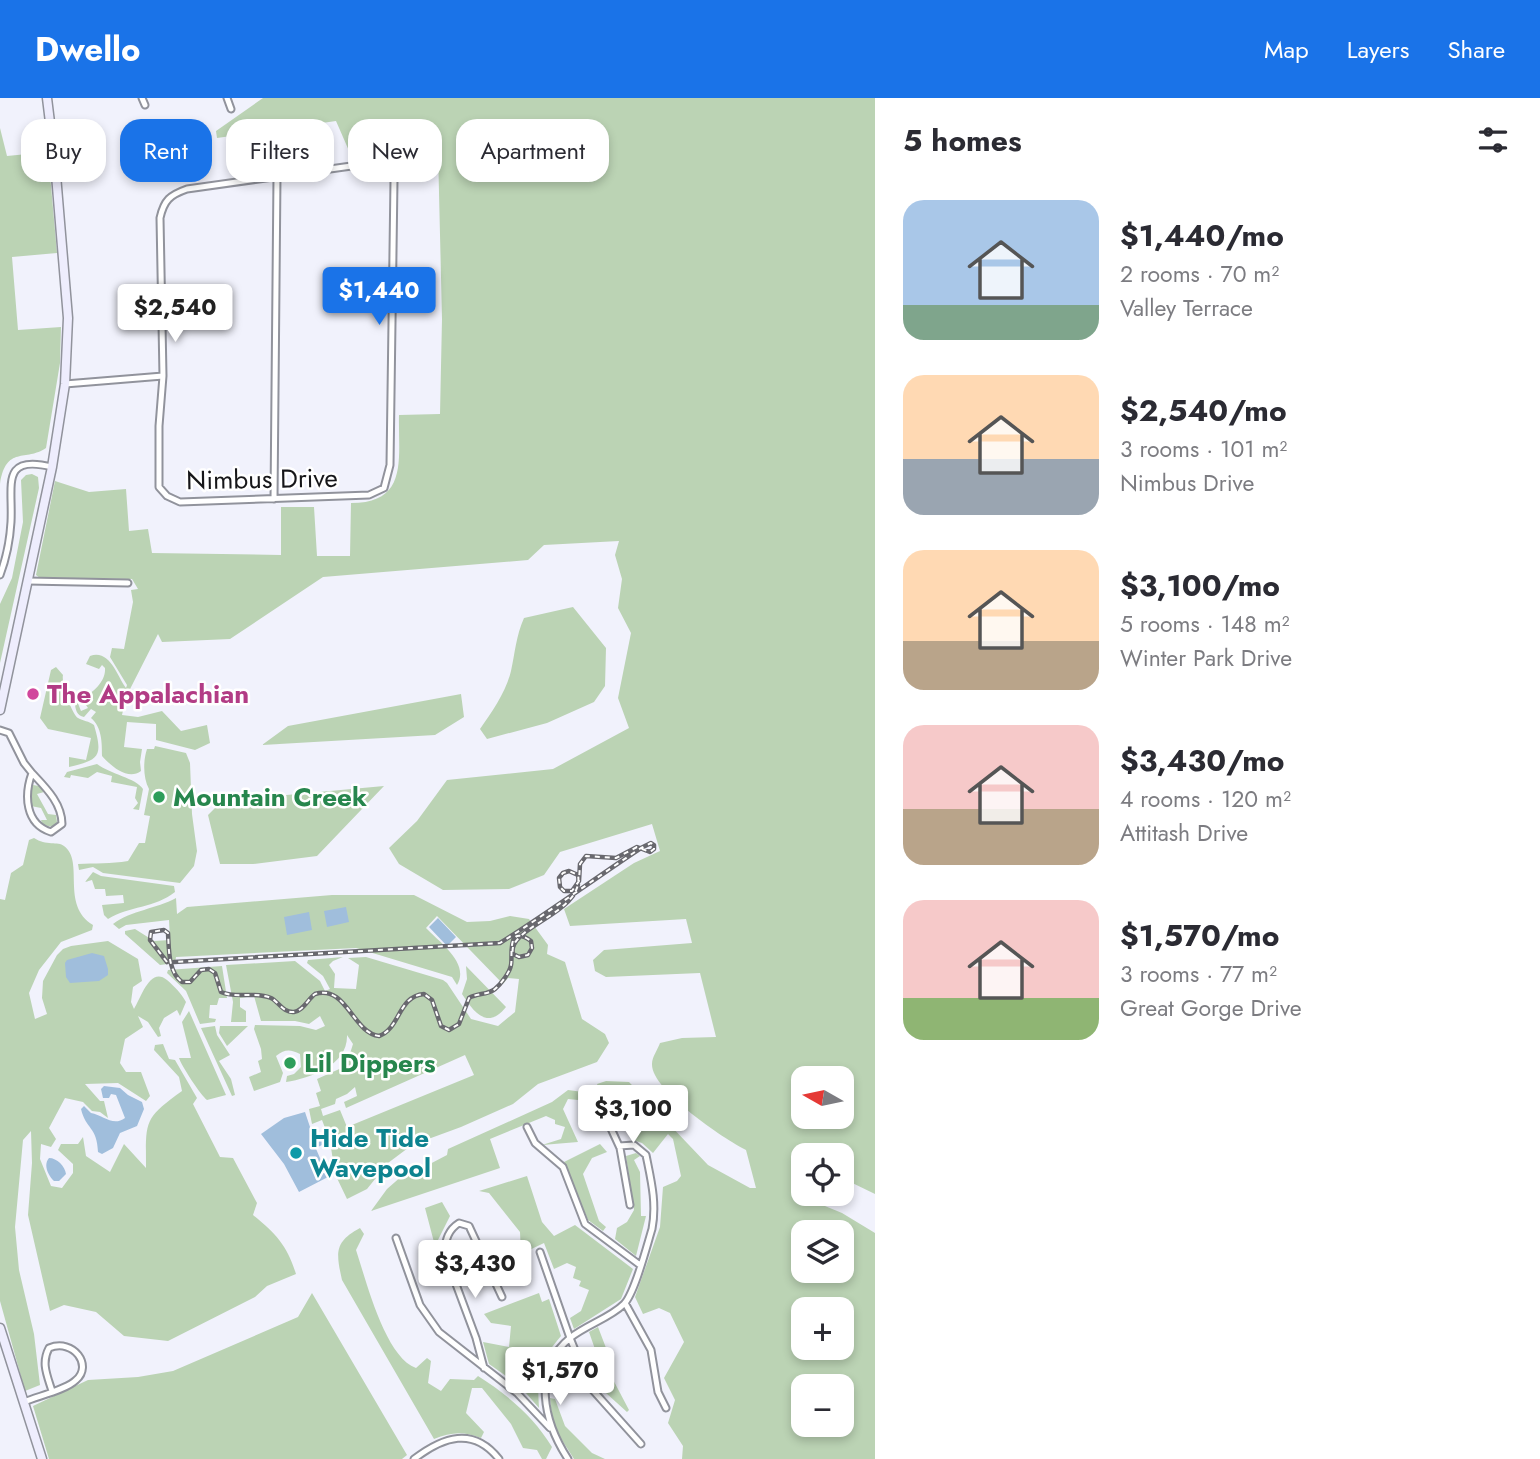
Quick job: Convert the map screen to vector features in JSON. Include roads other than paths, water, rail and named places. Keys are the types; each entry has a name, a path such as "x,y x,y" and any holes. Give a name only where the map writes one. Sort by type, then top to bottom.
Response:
{"main road":[{"path":"0,710 52,467 68,345 66,281 47,98"},
{"path":"0,1328 42,1459"}],"street":[{"path":"142,98 145,106"},
{"path":"227,98 231,109"},
{"name":"Nimbus Drive","path":"235,182 187,189 173,194 163,204 160,218 163,376 159,426 159,487 167,496 180,502 369,495 384,488 390,465 394,180 390,166 380,162 334,168"},
{"path":"274,499 277,182"},
{"path":"65,384 163,376"},
{"path":"0,575 10,532 10,483 13,473 21,465 30,462 52,467"},
{"path":"28,581 128,583"},
{"path":"0,730 9,733 24,763 53,798 62,815 62,824 51,832 41,827 29,809 26,793 32,773"},
{"path":"596,1096 619,1146 630,1205"},
{"path":"527,1127 535,1143 563,1167 586,1224 640,1265"},
{"path":"550,1428 545,1383 548,1370 557,1352 570,1338 625,1303 655,1216 646,1155 634,1145 619,1146"},
{"path":"484,1368 476,1338 444,1252 446,1238 452,1227 459,1223 469,1226 502,1297"},
{"path":"396,1238 420,1305 439,1332 517,1393 550,1428 568,1459"},
{"path":"540,1252 590,1387 641,1444"},
{"path":"625,1303 651,1350 657,1392 666,1408"},
{"path":"24,1402 52,1391 79,1378 81,1361 76,1350 70,1346 57,1345 49,1348 45,1355 43,1363 52,1391"},
{"path":"417,1458 434,1444 449,1438 467,1438 482,1443 498,1458"}],"water":[{"path":"346,907 349,922 327,927 324,911"},
{"path":"309,912 312,930 287,935 284,917"},
{"path":"438,918 456,937 447,946 429,927"},
{"path":"92,953 104,956 108,975 99,981 70,983 66,977 67,960"},
{"path":"104,1086 120,1088 142,1102 144,1109 137,1126 120,1133 113,1148 102,1154 98,1152 96,1137 81,1109 84,1106 91,1113 112,1121 125,1118 116,1095 103,1098 101,1089"},
{"name":"Hide Tide Wavepool","path":"305,1112 314,1139 317,1134 322,1134 320,1139 324,1144 318,1147 314,1144 328,1177 299,1192 284,1164 261,1134 284,1118"},
{"path":"49,1158 58,1161 65,1171 66,1174 59,1181 54,1181 48,1173 46,1164"}],"railway":[{"path":"167,962 150,940 151,932 164,930 168,933 172,966 177,978 182,982 190,982 201,970 209,969 215,973 221,992 265,996 290,1012 300,1009 315,994 326,993 342,1002 362,1027 379,1036 391,1027 409,1000 424,994 432,1000 441,1026 449,1030 459,1024 469,998 492,991 505,978 511,965 514,938 518,936 523,936 531,941 532,948 528,955 519,957 513,954 514,944 521,936 532,927 570,900 577,888 578,875 569,871 563,873 559,878 560,887 564,891 572,891 579,881 580,864 586,856 616,858 637,847 650,852 654,845 651,843 641,848 623,860 606,872 588,884 571,896 536,920 500,943 174,962"}],"place":[{"name":"The Appalachian","path":"33,694"},
{"name":"Mountain Creek","path":"159,797"},
{"name":"Lil Dippers","path":"290,1063"},
{"name":"Hide Tide Wavepool","path":"296,1153"}]}
